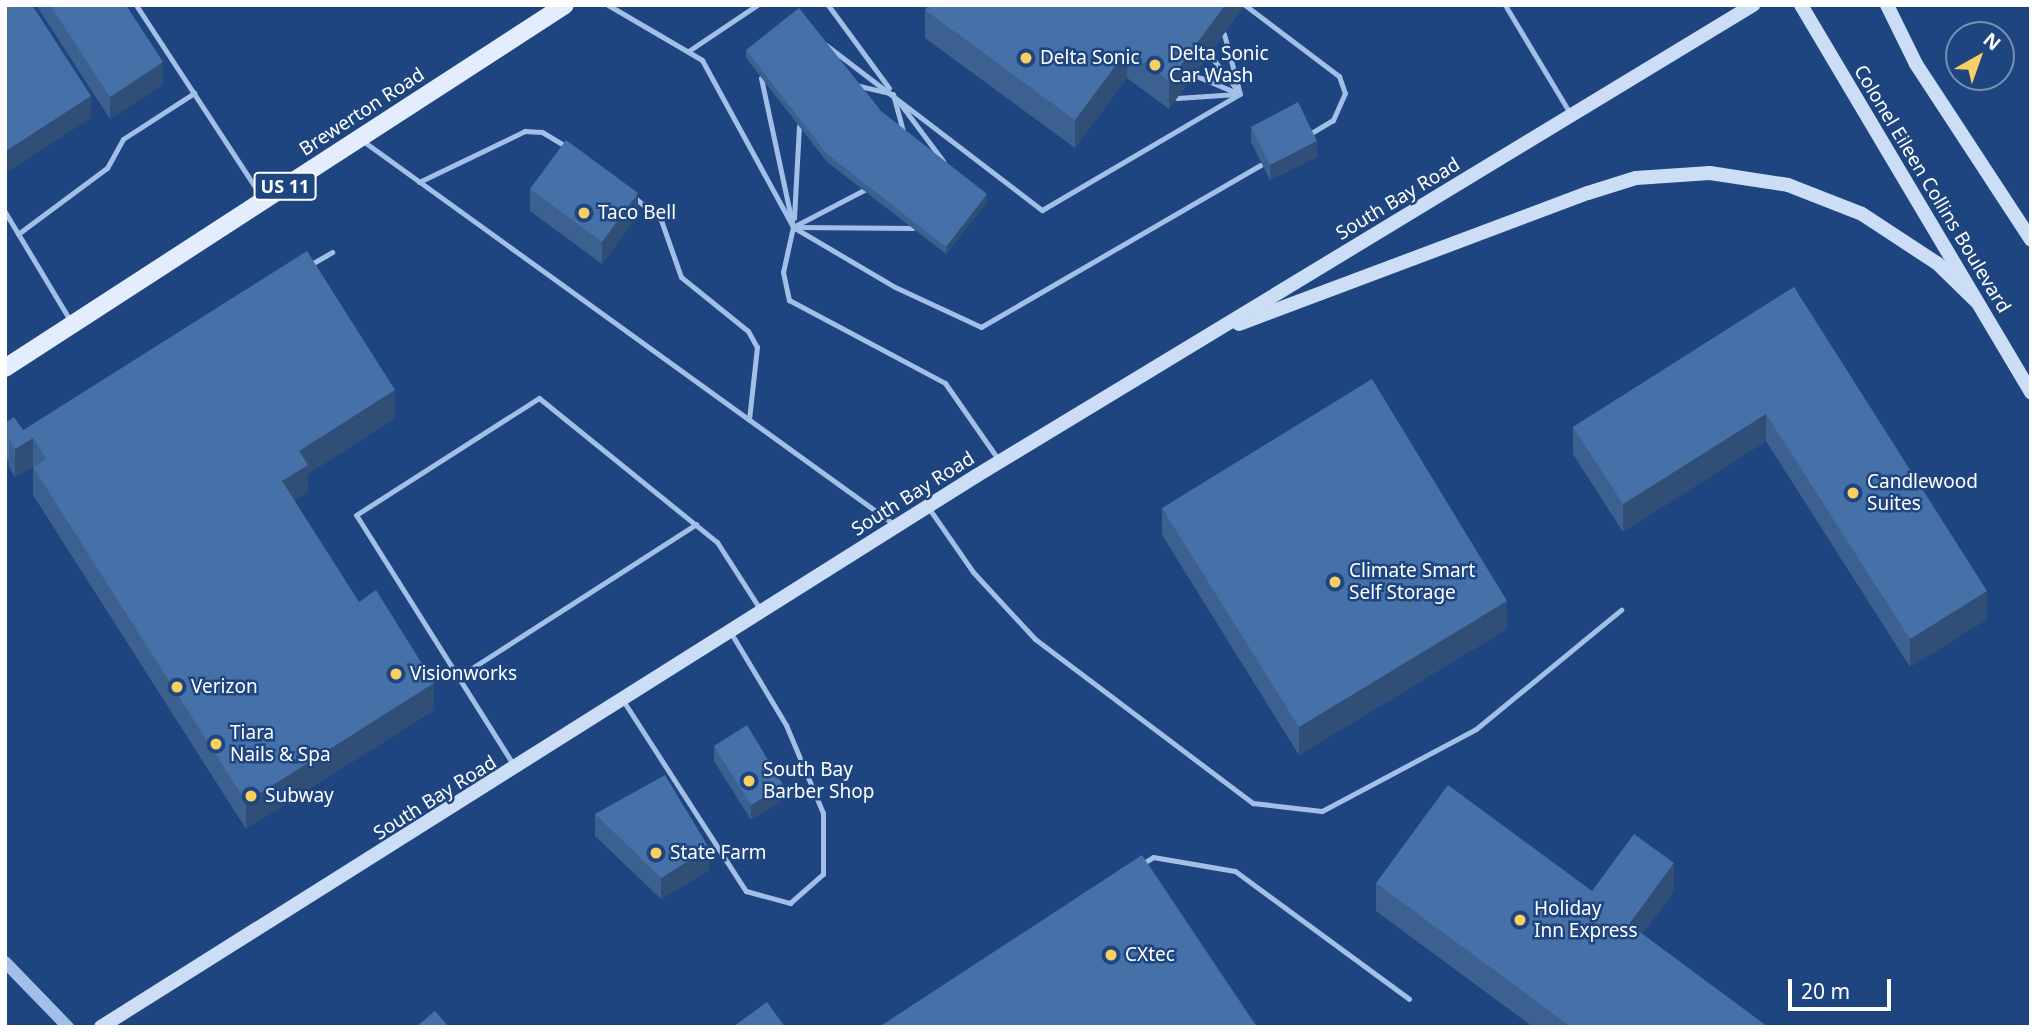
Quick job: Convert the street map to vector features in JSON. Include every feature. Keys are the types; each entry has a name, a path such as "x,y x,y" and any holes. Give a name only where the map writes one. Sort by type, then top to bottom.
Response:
{"main road":[{"name":"Brewerton Road","path":"5,368 565,5"},
{"name":"South Bay Road","path":"101,1027 517,770 999,462 1573,117 1753,5"},
{"name":"Colonel Eileen Collins Boulevard","path":"1801,5 2031,393"},
{"path":"1887,5 1916,64 2031,240"},
{"path":"1205,337 1588,193 1636,178 1710,173 1788,185 1862,214 1938,264 1977,302"}],"street":[{"path":"5,962 68,1027"}],"lane":[{"path":"136,5 264,200"},
{"path":"608,5 690,50 702,60 793,227 895,287 981,327 1261,165"},
{"path":"690,50 757,5"},
{"path":"828,5 946,165"},
{"path":"1245,5 1339,76 1345,93 1333,120 1308,135"},
{"path":"1505,5 1573,117"},
{"path":"1224,34 1240,94"},
{"path":"816,38 1042,210 1240,94"},
{"path":"1209,54 1240,94"},
{"path":"1194,75 1240,94"},
{"path":"761,78 793,227"},
{"path":"853,84 893,94"},
{"path":"18,234 107,169 123,139 194,93"},
{"path":"893,94 904,137"},
{"path":"1177,98 1240,94"},
{"path":"799,126 793,227 783,272 789,300 945,383 999,462"},
{"path":"419,182 525,131 554,136 574,152"},
{"path":"359,138 897,526"},
{"path":"793,227 864,190"},
{"path":"626,191 662,220 681,277 748,331 757,347 749,420"},
{"path":"5,212 73,324"},
{"path":"793,227 913,228"},
{"path":"296,273 332,252"},
{"path":"517,770 356,515 539,398 717,542 762,613"},
{"path":"928,507 974,572 1035,639 1253,803 1322,811 1476,729 1621,610"},
{"path":"458,677 696,524"},
{"path":"624,702 746,891 790,903 823,874 823,813 786,725 731,633"},
{"path":"1130,872 1153,857 1235,872 1409,999"}],"building":[{"path":"5,5 32,5 91,96 6,151"},
{"path":"50,5 126,5 163,62 110,97"},
{"path":"929,5 1225,5 1169,81 1127,50 1075,120 925,10"},
{"path":"799,8 881,111 987,194 946,247 827,154 746,50"},
{"path":"1298,102 1317,141 1270,165 1251,127"},
{"name":"Taco Bell","path":"566,140 638,193 602,242 530,189"},
{"path":"307,251 395,390 299,451 308,465 282,481 359,602 376,590 434,683 246,802 33,467 46,459 33,438 15,449 9,439"},
{"name":"Candlewood Suites","path":"1794,287 1987,591 1910,639 1766,414 1623,504 1573,427"},
{"name":"Climate Smart Self Storage","path":"1372,379 1507,601 1299,727 1162,508"},
{"path":"14,417 23,430 9,439 9,459 5,462 5,423"},
{"name":"South Bay Barber Shop","path":"747,725 783,785 751,805 714,746"},
{"name":"State Farm","path":"665,775 709,848 661,878 595,814"},
{"name":"Holiday Inn Express","path":"1448,785 1592,891 1634,834 1674,863 1629,924 1768,1027 1571,1027 1376,883"},
{"name":"CXtec","path":"1142,855 1257,1027 879,1027"},
{"path":"767,1002 785,1027 734,1026"},
{"path":"435,1011 449,1027 416,1027"}],"place":[{"name":"Delta Sonic","path":"1026,58"},
{"name":"Delta Sonic Car Wash","path":"1155,65"},
{"name":"Taco Bell","path":"584,213"},
{"name":"Candlewood Suites","path":"1853,493"},
{"name":"Climate Smart Self Storage","path":"1335,582"},
{"name":"Visionworks","path":"396,674"},
{"name":"Verizon","path":"177,687"},
{"name":"Tiara Nails & Spa","path":"216,744"},
{"name":"South Bay Barber Shop","path":"749,781"},
{"name":"Subway","path":"251,796"},
{"name":"State Farm","path":"656,853"},
{"name":"Holiday Inn Express","path":"1520,920"},
{"name":"CXtec","path":"1111,955"}]}
